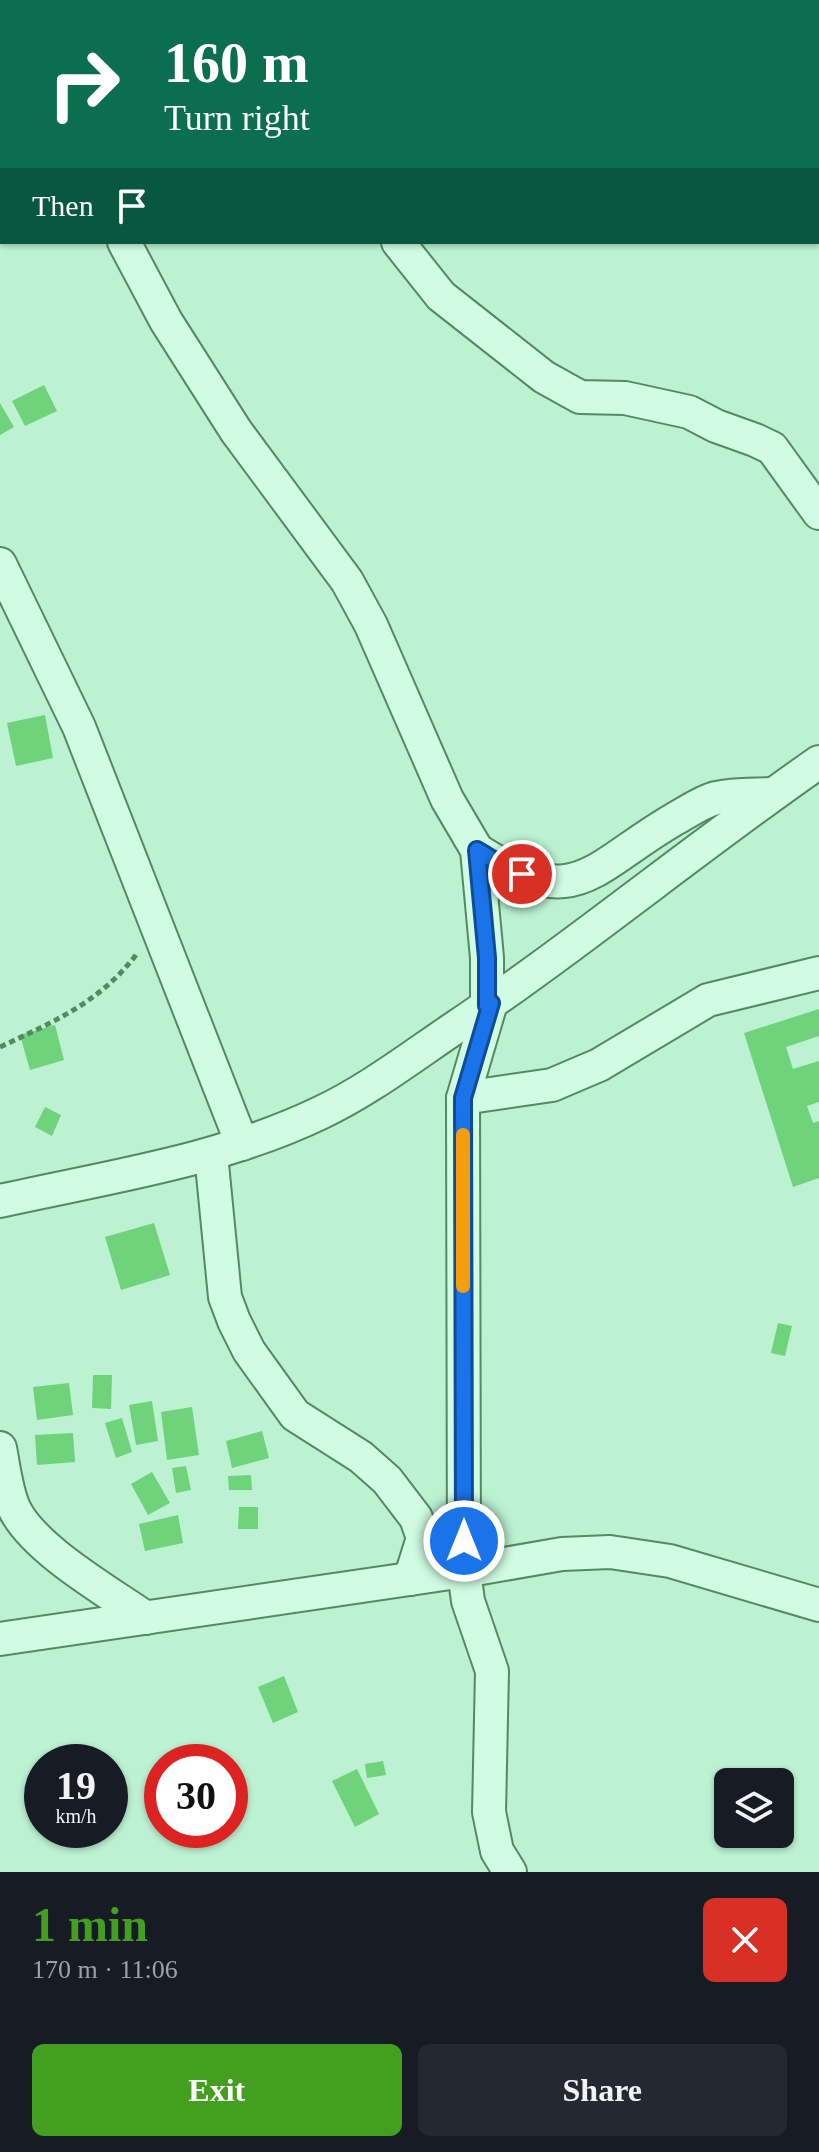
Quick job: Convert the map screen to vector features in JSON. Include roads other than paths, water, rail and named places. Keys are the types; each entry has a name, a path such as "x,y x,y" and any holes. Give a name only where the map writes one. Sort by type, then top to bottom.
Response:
{"street":[{"path":"125,244 166,321 236,431 347,581 371,625 447,799 477,850 489,1005 463,1098 464,1571 468,1601 492,1671 489,1812 497,1851 510,1872"},
{"path":"400,244 441,296 544,377 580,397 625,398 689,412 772,448 819,513"},
{"path":"0,564 79,727 242,1144"},
{"path":"0,1201 211,1154 322,1113 489,1005 819,762"},
{"path":"477,850 505,867 540,880 557,883 576,880 600,869 650,834 715,798 773,794"},
{"path":"463,1098 552,1085 599,1065 708,1000 819,973"},
{"path":"211,1154 225,1297 234,1321 249,1351 295,1415 361,1457 387,1480 416,1518 423,1538 410,1579"},
{"path":"0,1448 11,1499 25,1525 49,1549 146,1618"},
{"path":"0,1639 562,1554 610,1552 670,1561 819,1605"}]}
